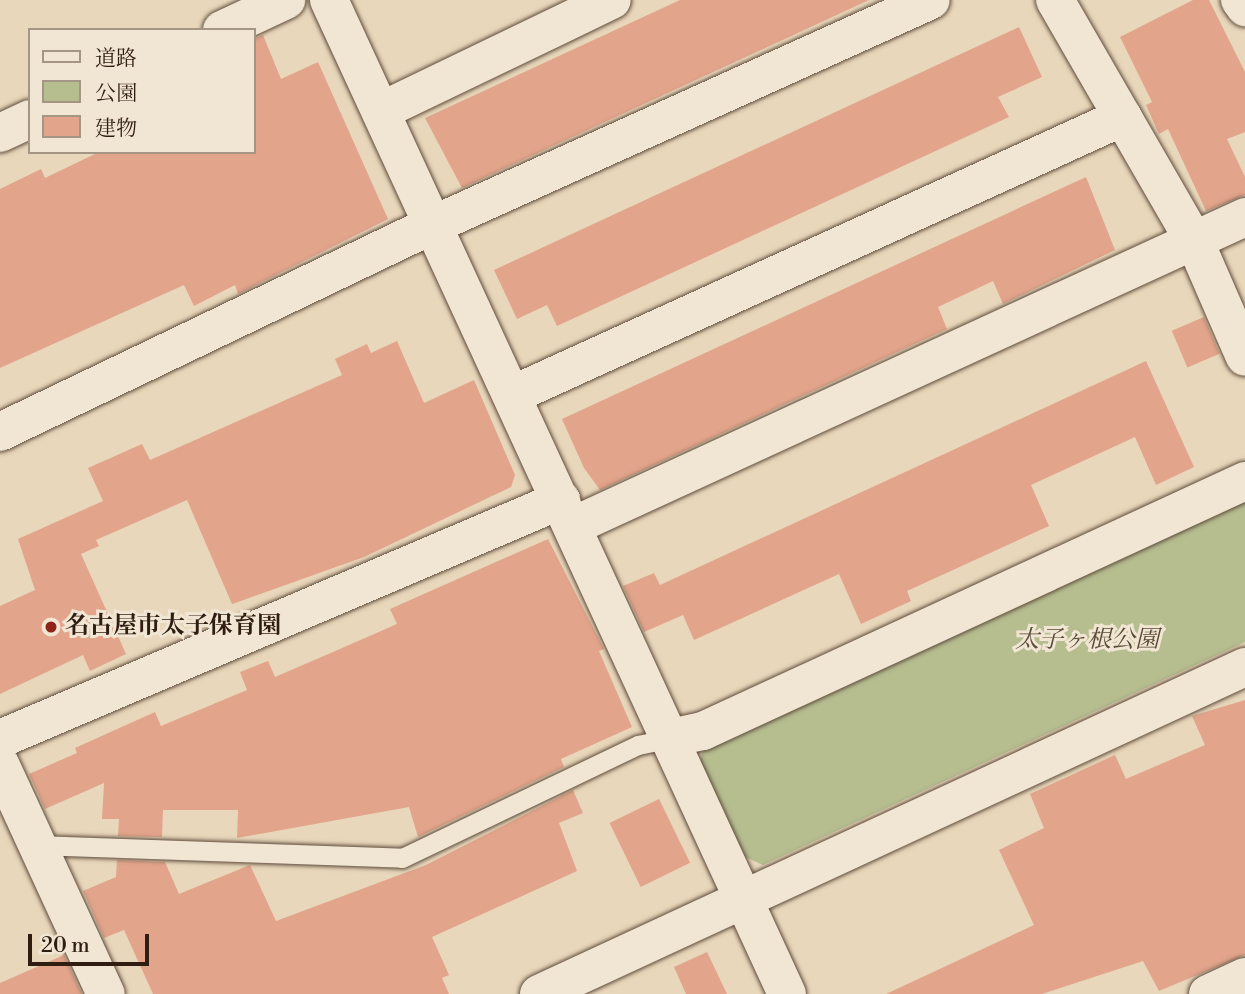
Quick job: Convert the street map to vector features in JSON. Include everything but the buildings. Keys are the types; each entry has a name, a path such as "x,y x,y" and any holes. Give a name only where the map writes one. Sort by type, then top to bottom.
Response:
{"street":[{"path":"226,28 286,0"},
{"path":"330,0 788,994"},
{"path":"381,111 612,0"},
{"path":"0,432 433,225 931,0"},
{"path":"1055,0 1195,242 1245,357"},
{"path":"1240,0 1245,7"},
{"path":"512,395 1123,117"},
{"path":"0,133 28,120"},
{"path":"0,739 567,513 1195,242 1245,217"},
{"path":"670,738 695,735 1245,481"},
{"path":"539,994 1245,667"},
{"path":"0,764 106,994"},
{"path":"1209,994 1245,977"}],"lane":[{"path":"38,845 402,858 638,745 670,738"}],"green space":[{"name":"太子ヶ根公園","path":"1245,494 1245,642 763,865 743,856 699,765 705,743"}],"place":[{"name":"名古屋市太子保育園","path":"51,627"}]}
